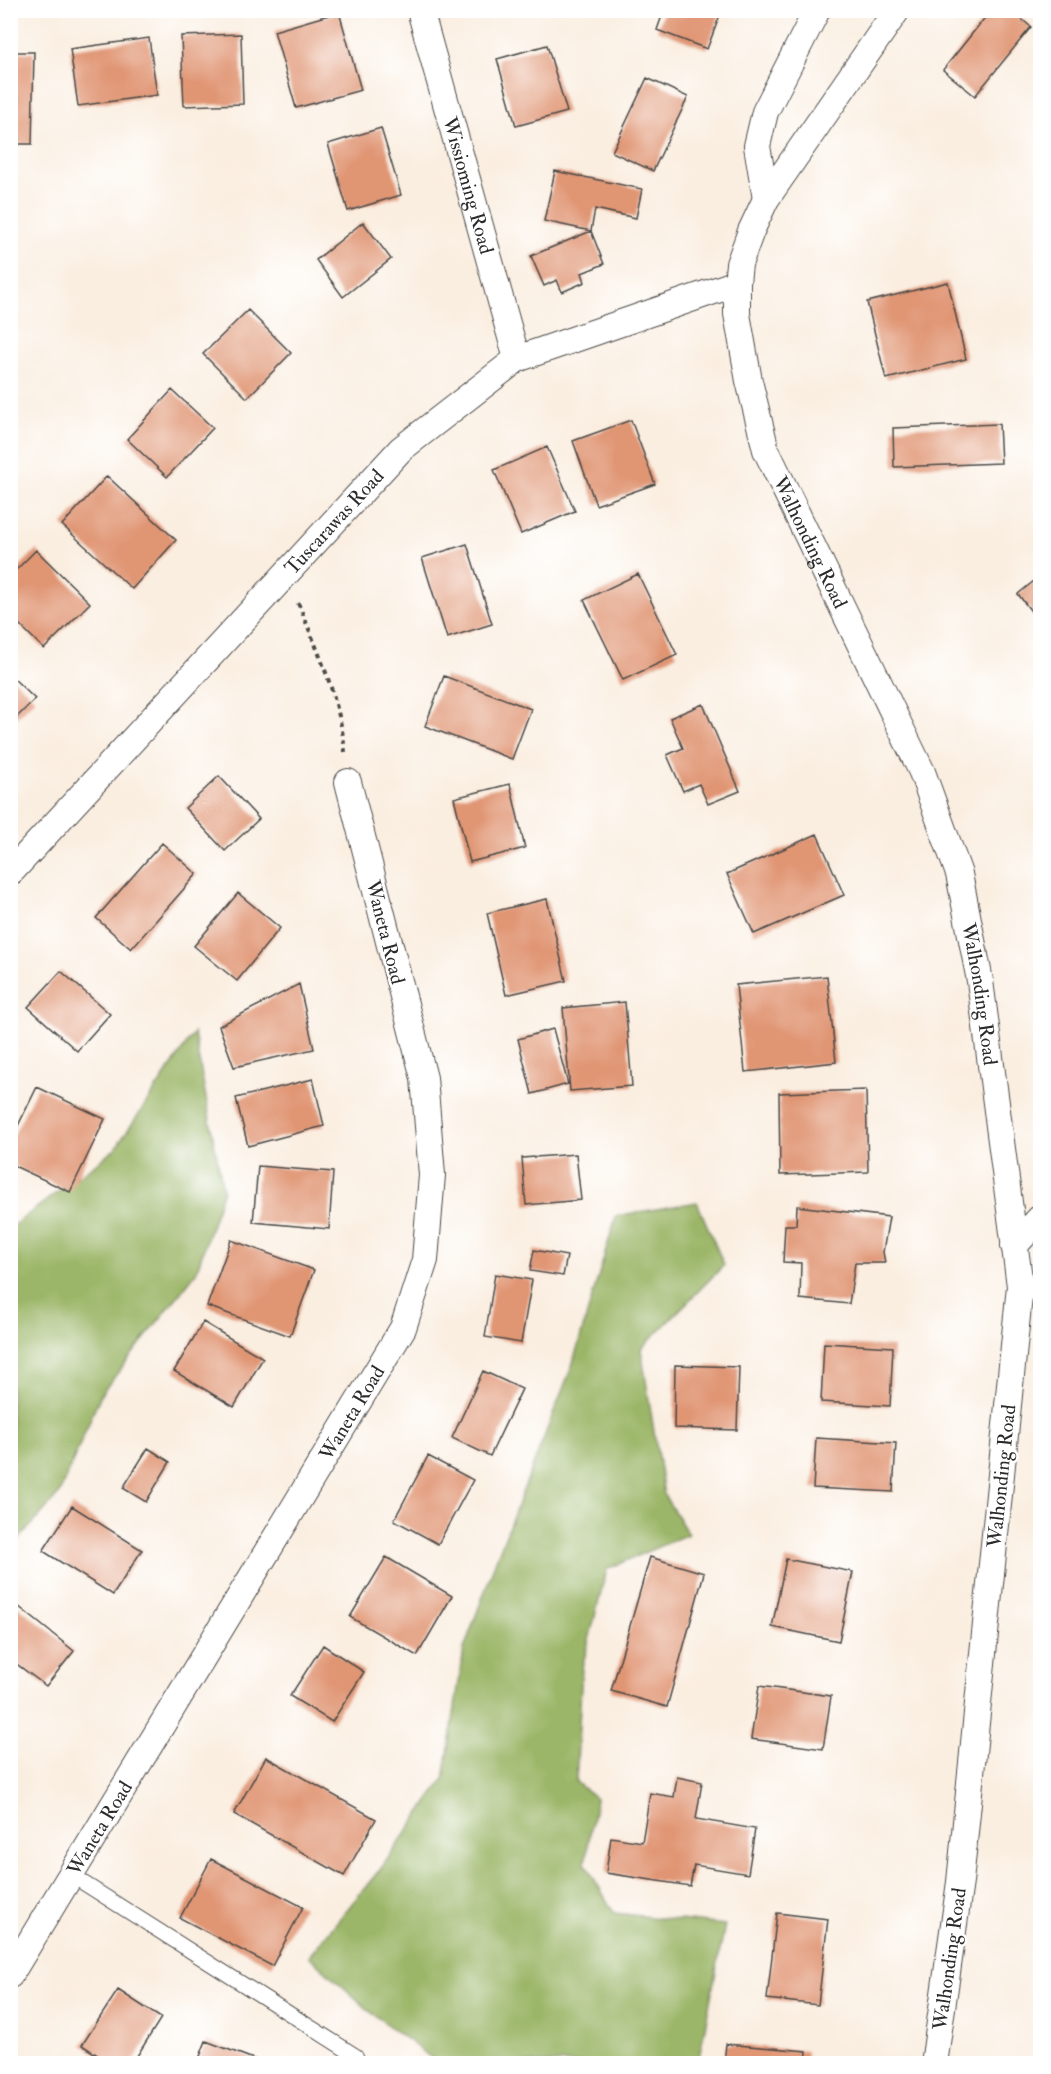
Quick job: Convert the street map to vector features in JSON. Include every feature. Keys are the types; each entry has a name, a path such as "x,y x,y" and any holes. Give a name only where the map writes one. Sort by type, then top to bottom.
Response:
{"street":[{"name":"Wissioming Road","path":"420,10 517,360"},
{"path":"766,200 757,146 765,112 817,10"},
{"name":"Walhonding Road","path":"897,10 766,200 739,264 737,283 738,314 749,381 766,450 922,772 959,874 980,981 1020,1286 960,1882 934,2064"},
{"name":"Tuscarawas Road","path":"10,873 401,449 517,360 737,283"},
{"name":"Waneta Road","path":"10,1975 403,1328 425,1260 432,1175 424,1078 348,782"},
{"path":"1014,1246 1041,1218"}],"lane":[{"path":"71,1875 356,2056"}],"path":[{"path":"286,575 324,665 344,735 348,782"}],"green space":[{"path":"194,1033 223,1190 196,1273 101,1394 59,1494 11,1548 11,1227 115,1149"},
{"path":"697,1202 724,1265 641,1349 664,1495 688,1534 607,1569 582,1667 576,1782 596,1799 585,1863 614,1913 725,1925 698,2063 438,2063 373,2014 309,1956 382,1867 444,1779 464,1649 497,1557 572,1366 616,1216"}],"building":[{"path":"664,10 722,10 707,49 657,30"},
{"path":"991,10 1011,10 1031,27 975,96 943,70"},
{"path":"339,12 361,90 296,108 274,31"},
{"path":"241,34 243,104 184,106 181,36"},
{"path":"149,38 157,95 78,106 70,49"},
{"path":"547,45 567,112 516,126 497,59"},
{"path":"10,52 34,52 32,144 10,144"},
{"path":"647,78 688,97 653,171 612,152"},
{"path":"381,128 401,195 348,211 328,144"},
{"path":"555,171 642,189 636,218 595,209 591,231 544,221"},
{"path":"363,222 391,259 343,297 316,260"},
{"path":"591,231 604,264 582,273 585,282 562,292 557,280 544,286 531,256"},
{"path":"948,282 966,359 886,379 867,302"},
{"path":"248,310 291,353 247,398 203,354"},
{"path":"172,390 213,428 167,477 127,439"},
{"path":"631,420 655,484 596,505 573,441"},
{"path":"999,424 1001,463 894,467 893,428"},
{"path":"547,447 575,511 521,534 494,470"},
{"path":"107,476 176,540 132,589 62,525"},
{"path":"467,544 492,624 447,638 422,558"},
{"path":"36,550 90,603 44,649 10,615 10,576"},
{"path":"638,574 677,655 623,680 584,600"},
{"path":"1040,576 1040,623 1018,594"},
{"path":"10,675 35,699 10,724"},
{"path":"444,676 531,709 512,759 425,726"},
{"path":"703,704 740,791 708,804 699,784 683,791 667,755 683,748 670,718"},
{"path":"219,776 259,819 225,851 185,808"},
{"path":"510,784 525,848 470,862 454,798"},
{"path":"817,834 844,895 754,934 727,874"},
{"path":"162,843 197,874 131,949 96,918"},
{"path":"238,893 280,928 237,981 194,946"},
{"path":"547,899 566,981 506,995 487,913"},
{"path":"61,971 110,1014 77,1051 28,1007"},
{"path":"827,976 836,1062 745,1072 736,985"},
{"path":"299,984 314,1049 234,1067 219,1026"},
{"path":"625,1002 632,1086 570,1091 563,1008"},
{"path":"553,1029 568,1084 532,1094 518,1039"},
{"path":"313,1079 324,1126 248,1146 236,1098"},
{"path":"37,1087 105,1119 70,1192 10,1164 10,1142"},
{"path":"866,1090 868,1172 780,1175 779,1093"},
{"path":"576,1154 581,1200 526,1205 522,1158"},
{"path":"258,1166 333,1172 329,1229 253,1222"},
{"path":"797,1206 889,1217 883,1252 885,1263 855,1263 849,1304 800,1299 801,1263 783,1262 785,1225 796,1225"},
{"path":"231,1240 314,1270 290,1336 207,1306"},
{"path":"534,1250 567,1256 563,1276 530,1271"},
{"path":"495,1274 532,1280 521,1343 485,1337"},
{"path":"203,1322 263,1358 234,1407 174,1371"},
{"path":"824,1343 893,1347 890,1406 821,1402"},
{"path":"675,1365 739,1367 737,1430 674,1428"},
{"path":"483,1371 522,1389 490,1456 452,1438"},
{"path":"816,1438 896,1443 893,1492 813,1488"},
{"path":"148,1448 170,1462 146,1502 123,1488"},
{"path":"428,1456 473,1480 438,1544 394,1520"},
{"path":"72,1506 142,1550 113,1595 43,1551"},
{"path":"386,1557 452,1596 417,1656 350,1617"},
{"path":"650,1557 704,1573 667,1707 611,1691"},
{"path":"786,1559 853,1572 839,1641 772,1627"},
{"path":"18,1606 74,1651 46,1686 10,1659 10,1615"},
{"path":"323,1645 364,1672 332,1722 290,1696"},
{"path":"759,1686 831,1696 823,1749 751,1739"},
{"path":"266,1757 376,1819 344,1876 234,1814"},
{"path":"677,1777 702,1782 696,1819 755,1829 748,1874 694,1865 690,1886 606,1873 611,1837 642,1842 650,1793 674,1797"},
{"path":"211,1859 303,1907 272,1966 180,1918"},
{"path":"777,1913 828,1919 818,2005 767,1999"},
{"path":"118,1990 161,2018 132,2064 111,2064 82,2045"},
{"path":"206,2041 264,2063 264,2064 197,2064"},
{"path":"726,2044 807,2051 806,2064 724,2064"}]}
